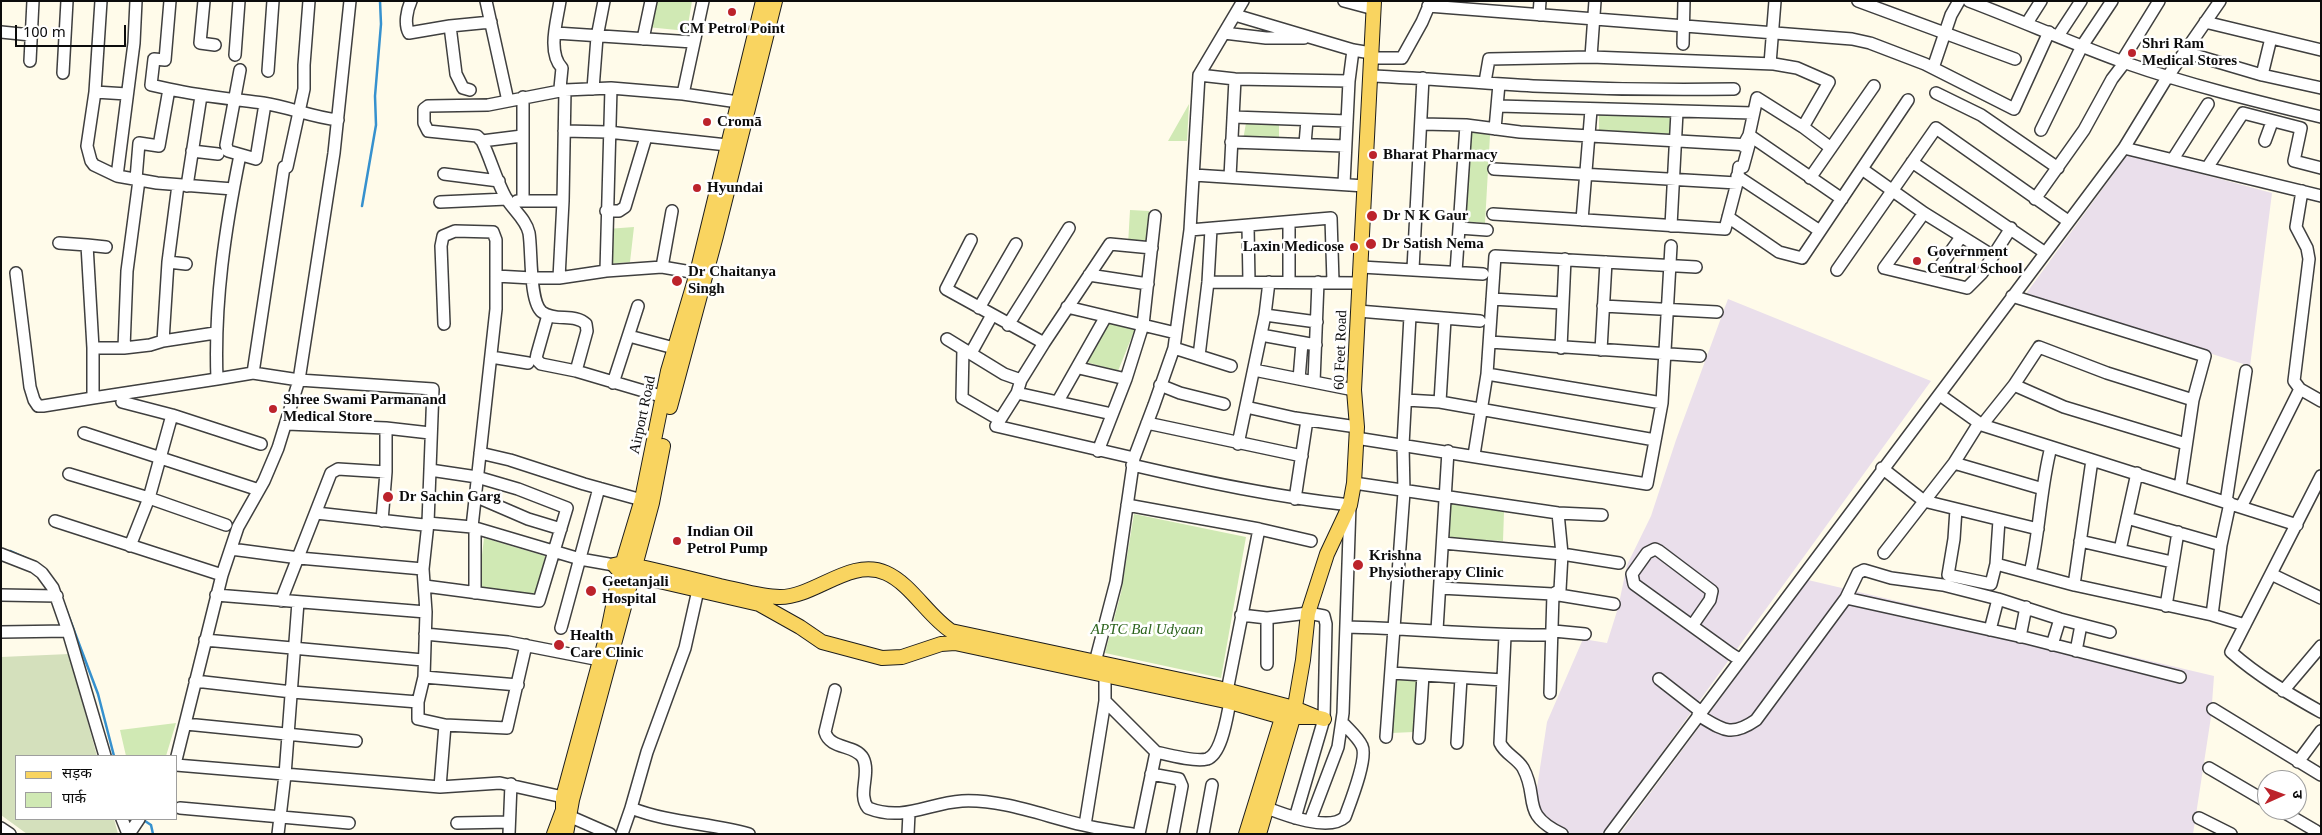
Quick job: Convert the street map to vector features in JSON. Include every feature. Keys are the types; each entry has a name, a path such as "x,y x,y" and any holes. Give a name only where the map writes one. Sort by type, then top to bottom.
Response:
{"main road":[{"name":"Airport Road","path":"647,501 674,348 697,273 763,1"},
{"name":"Airport Road","path":"566,834 566,815 563,797 625,568 647,501 775,1"},
{"name":"60 Feet Road","path":"1289,712 1297,691 1303,660 1308,614 1326,554 1350,505 1354,483 1356,432 1354,390 1374,5"},
{"name":"Airport Road","path":"554,834 566,815 572,800 625,568"},
{"path":"625,568 698,590 759,604 822,642 882,658 902,657 941,644 955,643 1229,696 1320,718"},
{"path":"625,568 782,597 799,594 852,572 878,571 886,573 908,590 939,623 951,631 1098,670"},
{"path":"1260,834 1289,712"},
{"path":"1246,834 1289,712"}],"street":[{"path":"30,61 33,1"},
{"path":"63,73 67,1"},
{"path":"101,1 94,92 87,146 88,154 94,165 117,176 183,185 233,189"},
{"path":"117,176 128,94 136,1"},
{"path":"170,1 165,60 154,59 151,85 201,96 265,104 338,120"},
{"path":"204,1 200,43 215,45"},
{"path":"235,55 240,1"},
{"path":"268,71 273,1"},
{"path":"253,373 286,167 304,89 309,1"},
{"path":"177,755 222,575 238,527 272,465 287,424 299,380 338,120 350,1"},
{"path":"411,1 407,13 407,28 409,32 490,22"},
{"path":"486,1 508,100"},
{"path":"559,278 563,201 564,90 560,88 562,68 556,62 554,41 560,1"},
{"path":"593,89 597,37 604,1"},
{"path":"642,39 651,1"},
{"path":"683,94 703,1"},
{"path":"1084,826 1105,701 1098,670 1116,582 1133,461 1174,348 1190,230 1199,75 1243,1"},
{"path":"1344,1 1374,5"},
{"path":"1539,15 1540,1"},
{"path":"1591,57 1595,1"},
{"path":"1683,44 1684,1"},
{"path":"1770,64 1775,1"},
{"path":"1858,1 2015,60"},
{"path":"1933,68 1951,15 1959,1"},
{"path":"1969,1 1995,5 2027,22 2123,62 2321,117"},
{"path":"2027,22 2041,1"},
{"path":"1235,15 1371,55 1402,58 1430,4 1505,7 1539,15 1773,33 1870,43 1933,68 2014,109 2054,34 2081,1"},
{"path":"2041,130 2082,46 2112,1"},
{"path":"2035,199 2088,124 2112,78 2159,1"},
{"path":"1610,834 1882,468 1940,396 2044,252 2124,148 2168,76 2220,1"},
{"path":"2205,22 2321,50"},
{"path":"450,26 457,78 462,88 470,90"},
{"path":"1,32 31,35"},
{"path":"556,33 693,42"},
{"path":"1224,33 1266,38 1317,38"},
{"path":"2262,75 2271,38"},
{"path":"1344,184 1349,81 1353,50"},
{"path":"2184,52 2262,75 2321,88"},
{"path":"1484,82 1489,59 1591,57 1770,64 1797,68 1829,82 1803,127"},
{"path":"240,70 226,148 231,153 254,159 258,157 265,104"},
{"path":"1199,75 1235,79 1349,81"},
{"path":"1370,76 1499,84 1652,90 1734,89"},
{"path":"1413,270 1423,78"},
{"path":"1230,177 1235,79"},
{"path":"1495,129 1499,84"},
{"path":"1810,178 1874,86"},
{"path":"576,371 587,331 586,324 580,320 548,315 538,307 532,278 528,229 508,201 482,141 477,136 428,131 424,123 424,108 428,106 488,105 564,90 611,88 683,94 738,102"},
{"path":"606,271 608,132 611,88"},
{"path":"124,348 127,271 139,143 159,146 169,89"},
{"path":"94,92 128,94"},
{"path":"1936,93 1981,115 2058,168"},
{"path":"163,341 168,262 183,185 192,151 201,96"},
{"path":"523,97 523,201"},
{"path":"1743,146 1749,135 1757,98 1803,127 1831,148"},
{"path":"1728,217 1779,252 1802,258 1908,100"},
{"path":"2173,159 2208,104"},
{"path":"1498,106 1753,113"},
{"path":"1582,220 1591,110"},
{"path":"1671,226 1677,112"},
{"path":"2208,168 2243,113 2301,128 2294,161 2321,168"},
{"path":"1233,117 1347,121"},
{"path":"1305,144 1307,120"},
{"path":"2265,141 2272,122"},
{"path":"1422,124 1466,125 1589,136 1749,146 1744,167 1739,167 1725,229 1493,214"},
{"path":"1456,272 1466,125"},
{"path":"1837,270 1936,128 2068,221"},
{"path":"564,131 608,132 727,145"},
{"path":"1749,135 1842,199"},
{"path":"482,141 522,136"},
{"path":"606,211 619,211 624,207 646,136"},
{"path":"1231,142 1345,146"},
{"path":"2124,148 2321,196"},
{"path":"192,151 218,154"},
{"path":"217,379 215,333 220,275 240,155"},
{"path":"1912,162 2044,252"},
{"path":"1494,169 1674,180 1737,180 1820,231"},
{"path":"1862,169 1924,213 1993,256"},
{"path":"444,174 499,181"},
{"path":"1194,174 1365,186"},
{"path":"2302,191 2296,227 2307,248 2309,259 2293,379 2294,384 2300,389 2321,401"},
{"path":"440,202 563,201"},
{"path":"662,267 672,211"},
{"path":"1924,213 1884,268 1967,288 1982,273 2011,228"},
{"path":"1098,451 1126,379 1143,325 1155,216"},
{"path":"1190,230 1331,218 1332,282"},
{"path":"1289,222 1289,282"},
{"path":"1248,226 1249,282"},
{"path":"1008,325 1070,228"},
{"path":"1459,228 1488,230"},
{"path":"1199,356 1208,282 1211,229"},
{"path":"444,324 441,246 443,236 454,231 493,232 496,240 496,309 477,477 474,528 476,593"},
{"path":"1931,279 1961,237"},
{"path":"972,240 946,289 1008,325 1044,343"},
{"path":"59,242 106,247"},
{"path":"979,308 1016,244"},
{"path":"1152,248 1110,244 1044,343 1021,380 1017,393 996,426 1098,451 1228,488 1295,499 1350,505 1342,722 1338,747 1310,821"},
{"path":"87,245 94,398"},
{"path":"1246,407 1307,420 1403,445 1647,484 1662,403 1671,246"},
{"path":"1474,455 1487,374 1495,256 1696,266"},
{"path":"1561,348 1565,259"},
{"path":"168,262 186,264"},
{"path":"1601,350 1606,262"},
{"path":"496,276 559,278 606,271 662,267 697,273"},
{"path":"1360,267 1483,274"},
{"path":"16,273 30,387 38,406 253,373 299,380 433,389 428,523 424,569 426,612 423,660 424,677 418,702 418,719 446,724 507,728 526,646"},
{"path":"1089,275 1148,284"},
{"path":"1208,282 1360,283"},
{"path":"1238,444 1265,315 1269,282"},
{"path":"1314,382 1318,282"},
{"path":"2012,296 2205,356 2194,400 2180,488"},
{"path":"1492,299 1562,304"},
{"path":"613,383 638,306"},
{"path":"1603,306 1717,312"},
{"path":"1067,307 1105,318 1143,325 1176,334"},
{"path":"1358,310 1480,321"},
{"path":"548,315 537,354 538,362 664,397"},
{"path":"992,315 967,351 962,398 1000,420"},
{"path":"1265,315 1317,322"},
{"path":"1386,737 1404,492 1403,445 1410,316"},
{"path":"1058,401 1079,368 1105,318"},
{"path":"1440,402 1445,319"},
{"path":"93,348 124,348 150,345 163,341 215,333"},
{"path":"1261,335 1316,345"},
{"path":"629,336 674,348"},
{"path":"946,338 1004,374 1021,380"},
{"path":"1490,342 1700,356"},
{"path":"1299,379 1302,343"},
{"path":"1884,553 1954,463 1981,424 2014,385 2039,347 2107,373 2194,400"},
{"path":"1174,348 1231,366"},
{"path":"491,357 528,363"},
{"path":"1079,368 1126,379"},
{"path":"1254,370 1354,390"},
{"path":"2212,615 2221,544 2232,504 2246,371"},
{"path":"1487,374 1662,403"},
{"path":"1160,385 1180,393 1224,404"},
{"path":"2014,385 2064,407 2186,444"},
{"path":"2232,504 2300,389"},
{"path":"1017,393 1112,414"},
{"path":"1940,396 1981,424 2051,448 2297,524"},
{"path":"1406,400 1440,402 1655,440"},
{"path":"122,402 172,415 260,444"},
{"path":"130,546 149,498 172,415"},
{"path":"1295,499 1307,420"},
{"path":"1147,423 1238,444 1302,456"},
{"path":"287,424 386,428 430,433"},
{"path":"382,521 386,472 386,428"},
{"path":"84,433 259,490"},
{"path":"2030,573 2038,540 2045,469 2051,448"},
{"path":"1437,630 1448,451"},
{"path":"480,453 510,460 647,501"},
{"path":"2074,585 2092,460"},
{"path":"1954,463 2043,489"},
{"path":"1882,468 1924,501 2038,529"},
{"path":"281,601 316,513 328,476 334,470 386,472"},
{"path":"424,586 539,601 556,552 567,508 518,489 477,477 430,470"},
{"path":"2120,550 2137,473"},
{"path":"70,474 149,498 226,525"},
{"path":"2321,476 2231,652 2246,666 2321,712"},
{"path":"1354,483 1404,492 1558,513 1602,515"},
{"path":"561,628 599,488"},
{"path":"477,497 528,519 561,529"},
{"path":"1127,505 1259,529 1311,541"},
{"path":"1956,509 1954,539 1948,575 1991,584 1996,564 2000,520"},
{"path":"316,513 424,525 428,523 474,528 580,559 625,568"},
{"path":"1553,594 1560,590 1562,554 1558,513"},
{"path":"2127,518 2221,544"},
{"path":"55,521 222,575"},
{"path":"1105,701 1156,752 1198,759 1207,759 1213,755 1218,747 1229,696 1241,615 1259,529"},
{"path":"2166,606 2178,532"},
{"path":"2080,541 2172,562"},
{"path":"1443,543 1562,554 1619,563"},
{"path":"1692,626 1710,600 1712,591 1655,548 1649,550 1632,574 1632,582 1692,626 1739,659"},
{"path":"231,549 298,558 424,569"},
{"path":"1,554 34,567 48,581 56,596 105,755"},
{"path":"1996,564 2074,585 2212,615 2244,625"},
{"path":"1659,679 1699,713 1725,730 1743,729 1756,720 1846,598 1858,573 1864,570 1891,578 1934,583 1998,599 2060,619 2110,632"},
{"path":"2271,574 2321,598"},
{"path":"1440,588 1553,594 1614,604"},
{"path":"622,834 647,752 685,648 698,590"},
{"path":"1550,693 1553,594"},
{"path":"1,595 56,596"},
{"path":"216,595 426,612"},
{"path":"1846,598 2020,636 2180,677"},
{"path":"1990,630 1998,599"},
{"path":"278,834 286,775 293,647 298,602"},
{"path":"2020,636 2026,607"},
{"path":"1241,615 1267,618 1308,614 1324,616 1326,624 1320,718 1295,818"},
{"path":"1267,618 1267,664"},
{"path":"2052,645 2060,619"},
{"path":"2076,651 2081,625"},
{"path":"1346,627 1437,630 1505,636 1551,635 1554,631 1585,634"},
{"path":"1,632 68,631"},
{"path":"425,634 526,646 600,660"},
{"path":"1505,636 1500,742 1503,750 1522,766 1529,783 1531,801 1536,816 1562,834"},
{"path":"205,640 423,660"},
{"path":"2284,691 2321,646"},
{"path":"1392,673 1503,680"},
{"path":"1419,738 1423,675"},
{"path":"424,677 518,685"},
{"path":"1457,743 1461,678"},
{"path":"195,681 292,692 418,702"},
{"path":"835,690 825,732 826,736 834,744 859,753 862,757 866,768 865,804 874,810 909,813 960,801 973,801 1029,811 1084,826 1132,834"},
{"path":"2213,709 2321,775"},
{"path":"1267,808 1310,821 1336,822 1346,817 1364,749 1342,722"},
{"path":"186,724 356,740"},
{"path":"440,786 446,724"},
{"path":"2298,762 2321,731"},
{"path":"1139,834 1156,752"},
{"path":"178,765 440,786 482,782 511,784 563,797"},
{"path":"2209,768 2257,796"},
{"path":"1152,774 1179,779 1181,782 1182,786 1173,834"},
{"path":"457,823 509,828 511,784"},
{"path":"1203,834 1212,785"},
{"path":"180,808 349,823"},
{"path":"631,808 651,816 721,827 749,834"},
{"path":"908,834 909,813"},
{"path":"566,815 610,834"},
{"path":"2199,818 2231,834"},
{"path":"122,820 129,834"},
{"path":"129,834 138,820"},
{"path":"2299,820 2318,830"},
{"path":"1,828 10,834"}],"shaded area":[{"path":"2128,154 2272,193 2250,366 2025,295"},
{"path":"1728,299 1931,381 1603,834 1544,834 1549,822 1533,814 1547,722 1583,639 1607,643 1618,608 1627,565 1651,516 1676,440"},
{"path":"1808,580 2214,676 2211,717 2193,834 1620,834"}],"green space":[{"path":"653,1 692,1 687,31 647,27"},
{"path":"1189,104 1187,141 1168,141"},
{"path":"1599,115 1671,116 1671,136 1599,135"},
{"path":"1279,122 1279,140 1243,140 1246,123"},
{"path":"1466,131 1490,135 1485,223 1462,221"},
{"path":"1130,210 1149,211 1147,247 1128,245"},
{"path":"634,227 630,262 608,264 607,229"},
{"path":"1108,322 1135,329 1118,371 1086,362"},
{"path":"1451,503 1504,512 1503,541 1448,538"},
{"name":"APTC Bal Udyaan","path":"1134,514 1246,537 1221,678 1105,653 1121,593"},
{"path":"484,538 545,556 537,595 478,589"},
{"path":"69,654 97,755 15,755 15,820 114,820 118,834 27,834 1,815 1,657"},
{"path":"1394,678 1418,679 1414,732 1391,733"},
{"path":"176,723 166,755 126,755 120,730"}],"waterway":[{"path":"362,206 376,125 375,96 381,24 380,1"},
{"path":"10,551 32,561"},
{"path":"58,588 98,694 114,755"},
{"path":"144,820 151,825 153,834"}],"place":[{"name":"CM Petrol Point","path":"732,12"},
{"name":"Shri Ram Medical Stores","path":"2132,53"},
{"name":"Cromā","path":"707,122"},
{"name":"Bharat Pharmacy","path":"1373,155"},
{"name":"Hyundai","path":"697,188"},
{"name":"Dr N K Gaur","path":"1372,216"},
{"name":"Dr Satish Nema","path":"1371,244"},
{"name":"Laxin Medicose","path":"1354,247"},
{"name":"Government Central School","path":"1917,261"},
{"name":"Dr Chaitanya Singh","path":"677,281"},
{"name":"Shree Swami Parmanand Medical Store","path":"273,409"},
{"name":"Dr Sachin Garg","path":"388,497"},
{"name":"Indian Oil Petrol Pump","path":"677,541"},
{"name":"Krishna Physiotherapy Clinic","path":"1358,565"},
{"name":"Geetanjali Hospital","path":"591,591"},
{"name":"Health Care Clinic","path":"559,645"}]}
